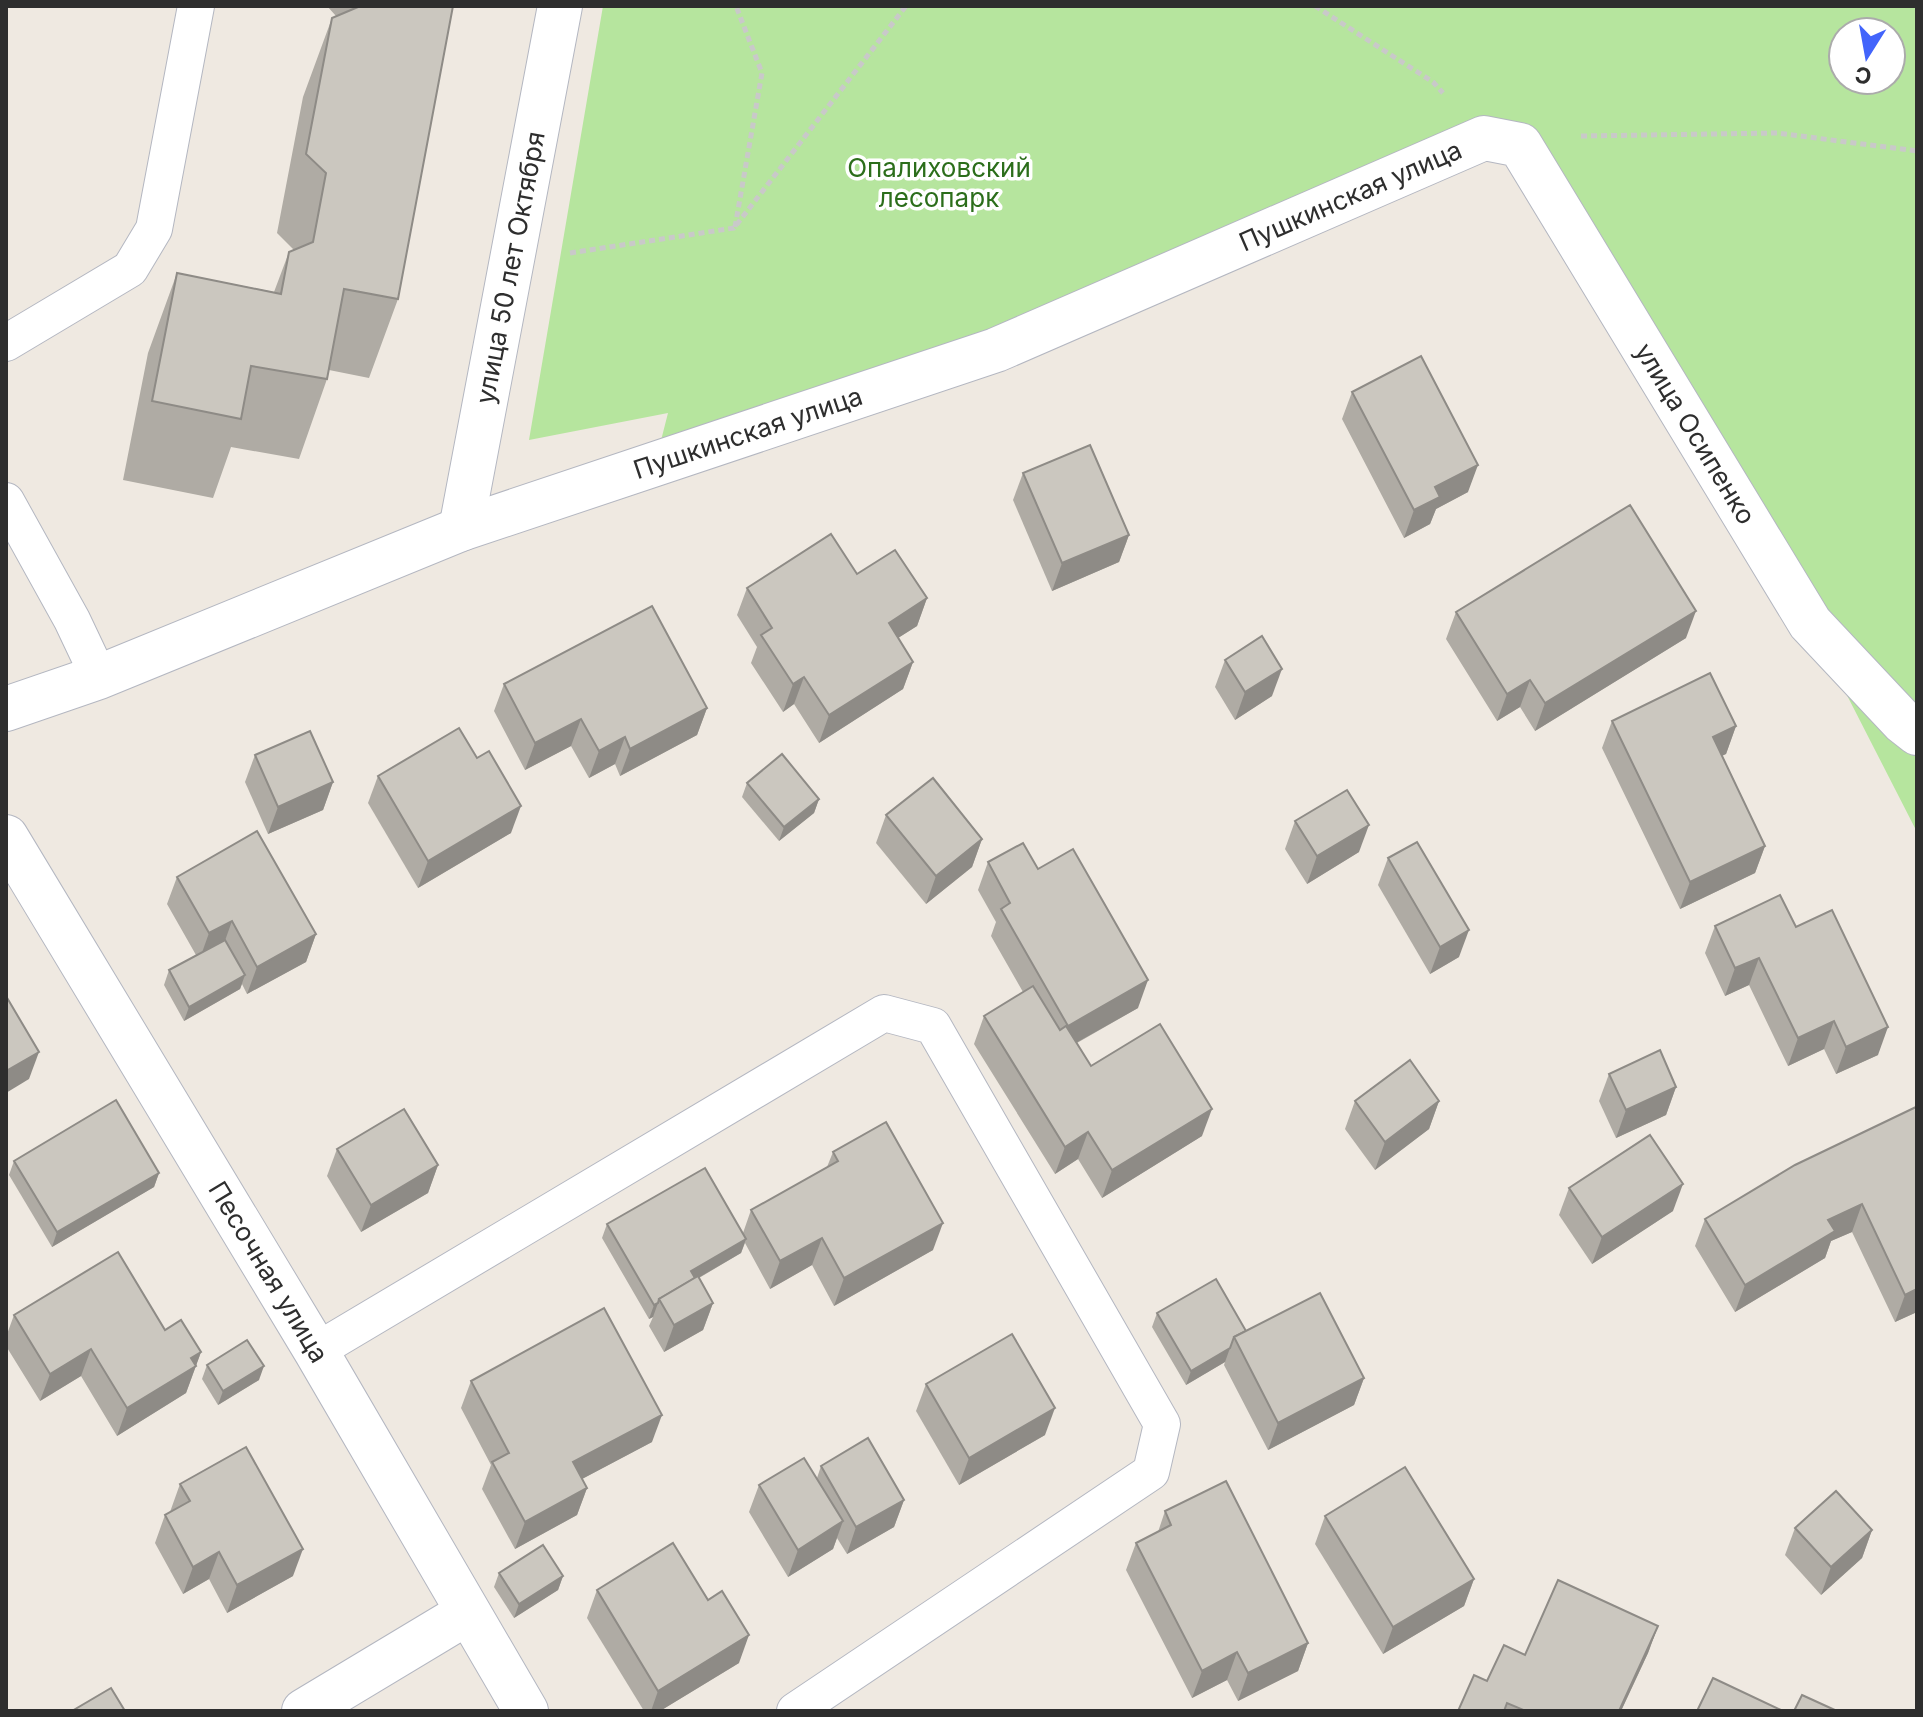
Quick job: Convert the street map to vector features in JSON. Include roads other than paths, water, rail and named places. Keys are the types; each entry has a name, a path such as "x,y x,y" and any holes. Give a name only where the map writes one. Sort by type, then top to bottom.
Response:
{"street":[{"name":"улица 50 лет Октября","path":"461,529 560,6"},
{"name":"Пушкинская улица","path":"6,709 99,677 461,529 996,350 1484,138"},
{"name":"улица Осипенко","path":"1484,138 1520,145 1810,623 1917,733"},
{"name":"Песочная улица","path":"6,837 316,1351 526,1711"},
{"path":"304,1711 467,1613"}],"lane":[{"path":"6,343 130,269 154,229 196,6"},
{"path":"6,501 72,620 99,677"},
{"path":"316,1351 884,1013 933,1026 1162,1424 1151,1472 795,1711"}],"park label":[{"name":"Опалиховский лесопарк","path":"939,183"}]}
